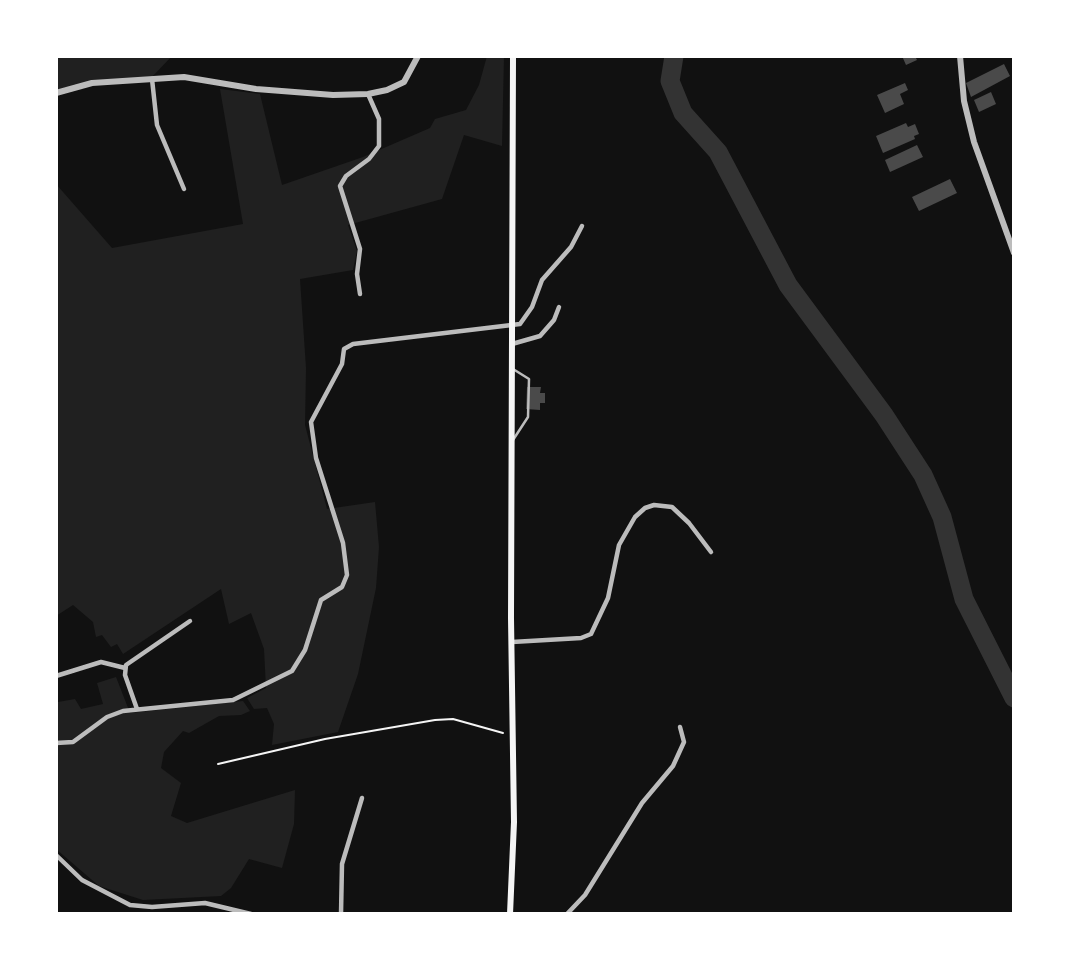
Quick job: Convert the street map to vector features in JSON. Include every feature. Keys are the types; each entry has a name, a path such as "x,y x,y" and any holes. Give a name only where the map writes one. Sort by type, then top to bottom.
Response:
{"main road":[{"path":"510,914 514,847 511,443 513,56"}],"street":[{"path":"56,93 92,83 184,77 308,94 368,94 387,90 404,82 418,56"},
{"path":"960,56 962,90 974,142 1014,253"},
{"path":"151,78 157,125 184,189"},
{"path":"360,294 357,274 360,249 340,186 346,176 369,159 379,146 379,119 368,94"},
{"path":"56,743 73,742 107,717 137,709 233,700 259,685 279,679 299,663 321,600 345,583 344,542 316,458 312,422 342,364 347,346 520,324 528,316 542,280 571,247 582,226"},
{"path":"511,344 540,336 554,320 559,307"},
{"path":"512,642 581,638 591,634 608,598 619,545 635,517 645,508 662,504 672,507 690,523 711,552"},
{"path":"125,668 132,659 190,621"},
{"path":"56,676 101,662 125,668"},
{"path":"125,668 137,709"},
{"path":"567,914 585,895 642,803 673,766 684,741 680,727"},
{"path":"341,914 342,864 362,798"},
{"path":"56,855 82,880 130,905 152,907 205,903 251,914"}],"lane":[{"path":"511,367 529,379 528,417 511,443"}],"path":[{"path":"218,764 325,740 435,720 476,724 514,736"}],"shaded area":[{"path":"56,56 172,56 151,78 92,83 56,93"},
{"path":"487,56 504,56 502,146 464,135 442,199 348,225 357,251 353,270 300,279 306,368 305,425 327,509 375,502 379,547 376,588 358,674 338,732 272,745 274,724 267,708 254,709 247,698 266,688 264,649 251,613 229,624 221,589 123,654 117,644 111,647 102,635 96,637 93,622 73,605 56,616 56,184 112,248 243,224 220,89 260,94 282,185 363,157 430,128 435,119 466,110 479,85"},
{"path":"116,677 130,713 243,701 250,711 241,715 219,716 189,733 183,731 164,752 161,768 181,783 171,816 187,823 295,790 294,824 282,868 249,859 231,888 221,896 143,900 99,886 56,849 56,699 58,702 75,699 81,709 103,704 97,683"}],"building":[{"path":"902,56 915,56 917,60 906,65"},
{"path":"1004,64 1010,76 971,97 966,83"},
{"path":"905,83 908,90 900,94 904,104 885,113 877,95"},
{"path":"991,92 996,104 979,112 974,100"},
{"path":"906,123 908,127 915,124 919,134 914,136 915,139 883,153 876,136"},
{"path":"917,145 923,157 890,172 885,160"},
{"path":"950,179 957,193 919,211 912,197"},
{"path":"527,387 541,387 540,393 545,393 545,403 540,403 540,410 526,409"}],"waterway":[{"path":"674,56 670,81 683,113 718,152 788,285 884,415 923,475 942,517 964,599 1014,698"}]}
